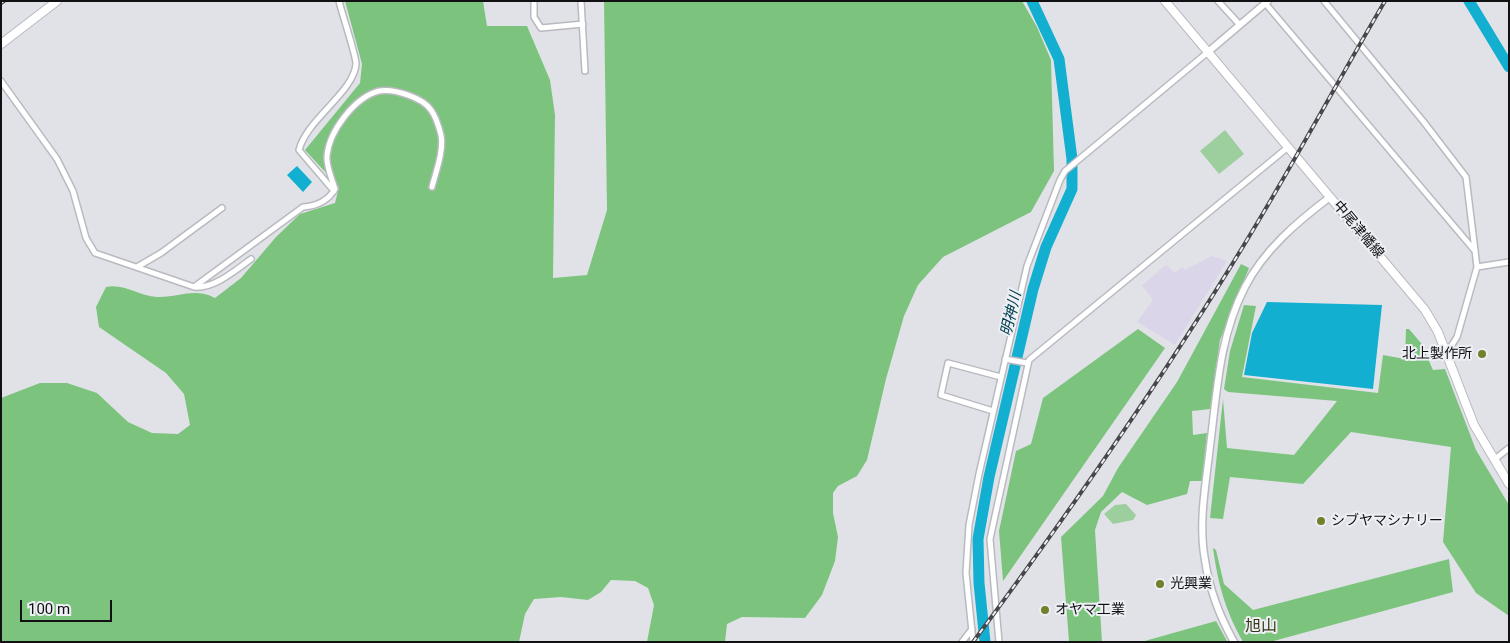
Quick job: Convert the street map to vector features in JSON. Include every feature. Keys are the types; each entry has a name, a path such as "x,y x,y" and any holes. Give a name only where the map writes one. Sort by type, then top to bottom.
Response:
{"main road":[{"path":"1,44 57,1"},
{"name":"中尾津幡線","path":"1165,1 1425,310 1432,320 1474,425 1509,484"}],"street":[{"path":"334,191 300,150 315,123 348,84 356,64 339,1"},
{"path":"534,1 534,18 541,28 583,24"},
{"path":"582,1 586,71"},
{"path":"1218,1 1240,25"},
{"path":"1324,1 1424,121 1466,177 1477,266 1457,337 1446,354"},
{"path":"974,642 966,573 969,525 1027,266 1065,171 1266,2 1475,250"},
{"path":"1,81 57,159 73,191 86,238 95,253 194,287 202,288 225,277 251,259"},
{"path":"334,191 327,157 330,139 337,125 371,94 382,90 410,96 424,103 431,110 442,136 432,187"},
{"path":"999,642 990,539 1027,364 1096,304 1287,148"},
{"path":"194,287 296,212 324,202 334,191"},
{"path":"1234,642 1211,587 1204,559 1202,526 1221,357 1234,312 1245,287 1257,268 1289,231 1330,197"},
{"path":"137,267 161,253 222,208"},
{"path":"1477,266 1509,262"},
{"path":"1007,360 1027,364"},
{"path":"993,411 941,395 948,363 1001,377"},
{"path":"1495,459 1509,448"},
{"path":"962,642 972,629"}],"shaded area":[{"path":"1212,256 1227,261 1175,345 1137,322 1153,300 1142,285 1166,265 1175,273 1182,267 1185,270"}],"green space":[{"path":"345,1 483,1 487,26 527,26 550,80 555,115 553,278 587,275 607,210 604,1 1022,1 1037,27 1051,60 1054,171 1031,212 943,257 918,285 904,316 886,379 867,460 857,476 838,486 833,493 833,513 838,537 835,561 822,595 805,618 742,617 727,624 725,642 647,642 654,605 648,588 635,581 611,580 601,592 588,600 561,597 534,599 525,614 519,642 1,642 1,398 40,383 67,383 97,393 128,422 152,433 178,434 190,425 184,394 166,373 99,327 96,307 106,287 113,286 157,297 200,293 215,298 241,278 276,237 300,214 335,203 339,187 305,150 360,83 362,64"},
{"path":"1225,130 1244,154 1219,174 1200,151"},
{"path":"1241,264 1249,268 1220,340 1210,409 1192,411 1193,435 1207,433 1202,481 1190,481 1187,494 1147,505 1122,492 1101,512 1095,530 1102,642 1069,642 1061,537 1103,496 1118,468 1177,382"},
{"path":"1244,305 1256,306 1242,377 1378,393 1383,355 1405,359 1406,329 1409,329 1421,343 1433,370 1445,369 1476,450 1509,505 1509,616 1476,593 1443,542 1451,447 1351,432 1303,484 1230,477 1223,519 1210,518 1223,399 1227,448 1294,455 1337,401 1228,392 1224,389 1230,351"},
{"path":"1138,329 1165,348 1003,581 999,531 1016,451 1031,444 1043,398"},
{"path":"1126,504 1136,515 1133,520 1113,524 1104,514 1115,505"},
{"path":"1213,548 1216,550 1224,584 1253,610 1449,559 1453,592 1270,642 1243,642 1231,619 1223,596"},
{"path":"1216,621 1227,641 1141,642"}],"water":[{"path":"297,166 312,182 303,192 287,175"},
{"path":"1267,302 1382,305 1373,389 1244,375 1252,333"}],"waterway":[{"name":"明神川","path":"985,642 979,583 978,539 989,477 1033,289 1046,247 1072,189 1072,159 1059,59 1032,1"},
{"path":"1469,1 1509,67"}],"railway":[{"path":"973,642 1085,487 1192,328 1275,193 1385,1"}],"place":[{"name":"北上製作所","path":"1482,354"},
{"name":"シブヤマシナリー","path":"1321,521"},
{"name":"光興業","path":"1160,584"},
{"name":"オヤマ工業","path":"1045,610"}],"district":[{"name":"旭山","path":"1261,627"}]}
